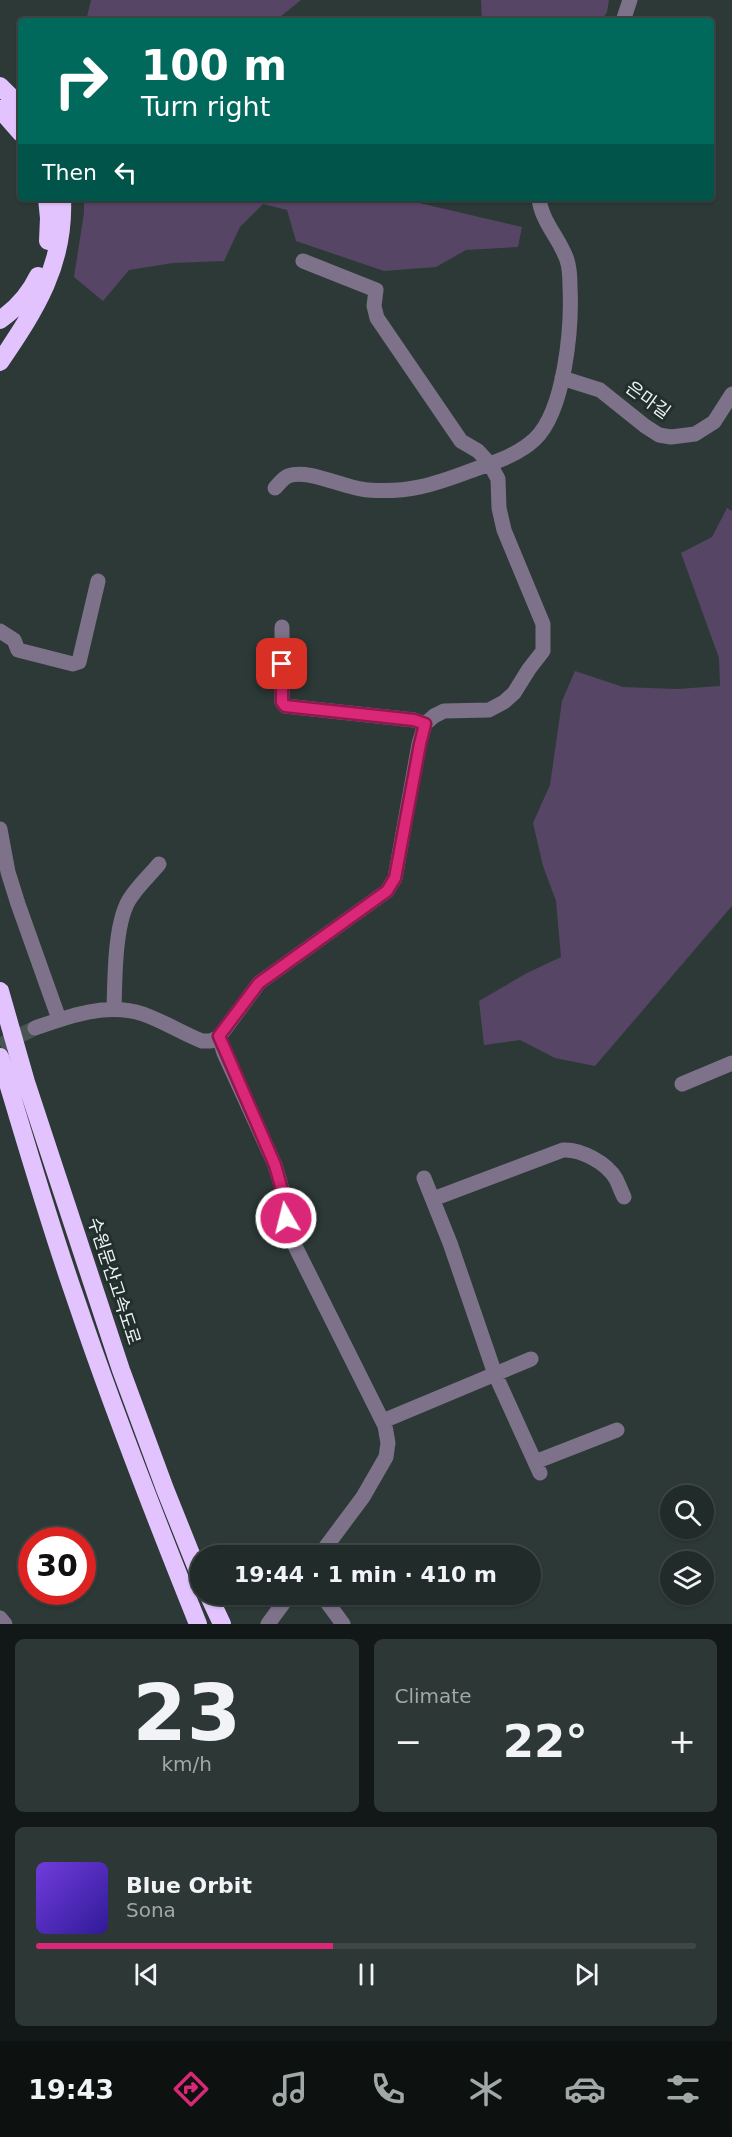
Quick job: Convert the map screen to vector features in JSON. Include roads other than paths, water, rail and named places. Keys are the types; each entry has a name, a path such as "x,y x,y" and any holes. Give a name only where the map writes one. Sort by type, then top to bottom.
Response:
{"highway":[{"path":"0,86 18,104"},
{"path":"0,109 18,130"},
{"path":"0,320 16,308 31,291 41,269 47,245 49,218 47,201"},
{"path":"0,362 28,320 50,279 59,246 62,201"},
{"name":"수원문산고속도로","path":"1,995 26,1082 143,1434 190,1552"},
{"path":"0,1057 76,1300 121,1427 198,1624"},
{"path":"213,1605 222,1624"}],"street":[{"path":"624,18 630,0"},
{"path":"275,488 286,476 300,474 355,489 391,491 431,486 519,452 536,438 552,414 562,378 570,321 570,273 567,259 544,215 540,201"},
{"path":"35,1028 60,1019 114,1009 143,1014 202,1041 211,1041 219,1036 259,983 387,891 395,878 425,724 444,711 489,710 504,702 514,693 543,651 543,624 504,530 498,479 490,464 478,451 461,441 377,318 374,306 376,290 303,261"},
{"name":"은마길","path":"562,378 600,390 645,426 659,435 671,437 695,434 714,422 732,394"},
{"path":"0,631 14,640 18,650 73,664 79,662 98,581"},
{"path":"282,627 282,702 285,706 414,720 425,724"},
{"path":"0,829 8,873 60,1019"},
{"path":"114,1009 121,923 129,898 159,864"},
{"path":"219,1036 275,1165 282,1190 289,1234 382,1421 388,1443 386,1457 363,1497 327,1545"},
{"path":"682,1084 732,1063"},
{"path":"433,1199 563,1150 588,1155 607,1169 615,1177 624,1197"},
{"path":"424,1178 450,1243 495,1374 537,1467 617,1430"},
{"path":"382,1421 531,1359"},
{"path":"268,1624 282,1605"},
{"path":"329,1605 343,1624"},
{"path":"0,1618 5,1624"}],"tunnel":[{"path":"0,1045 35,1028"}]}
